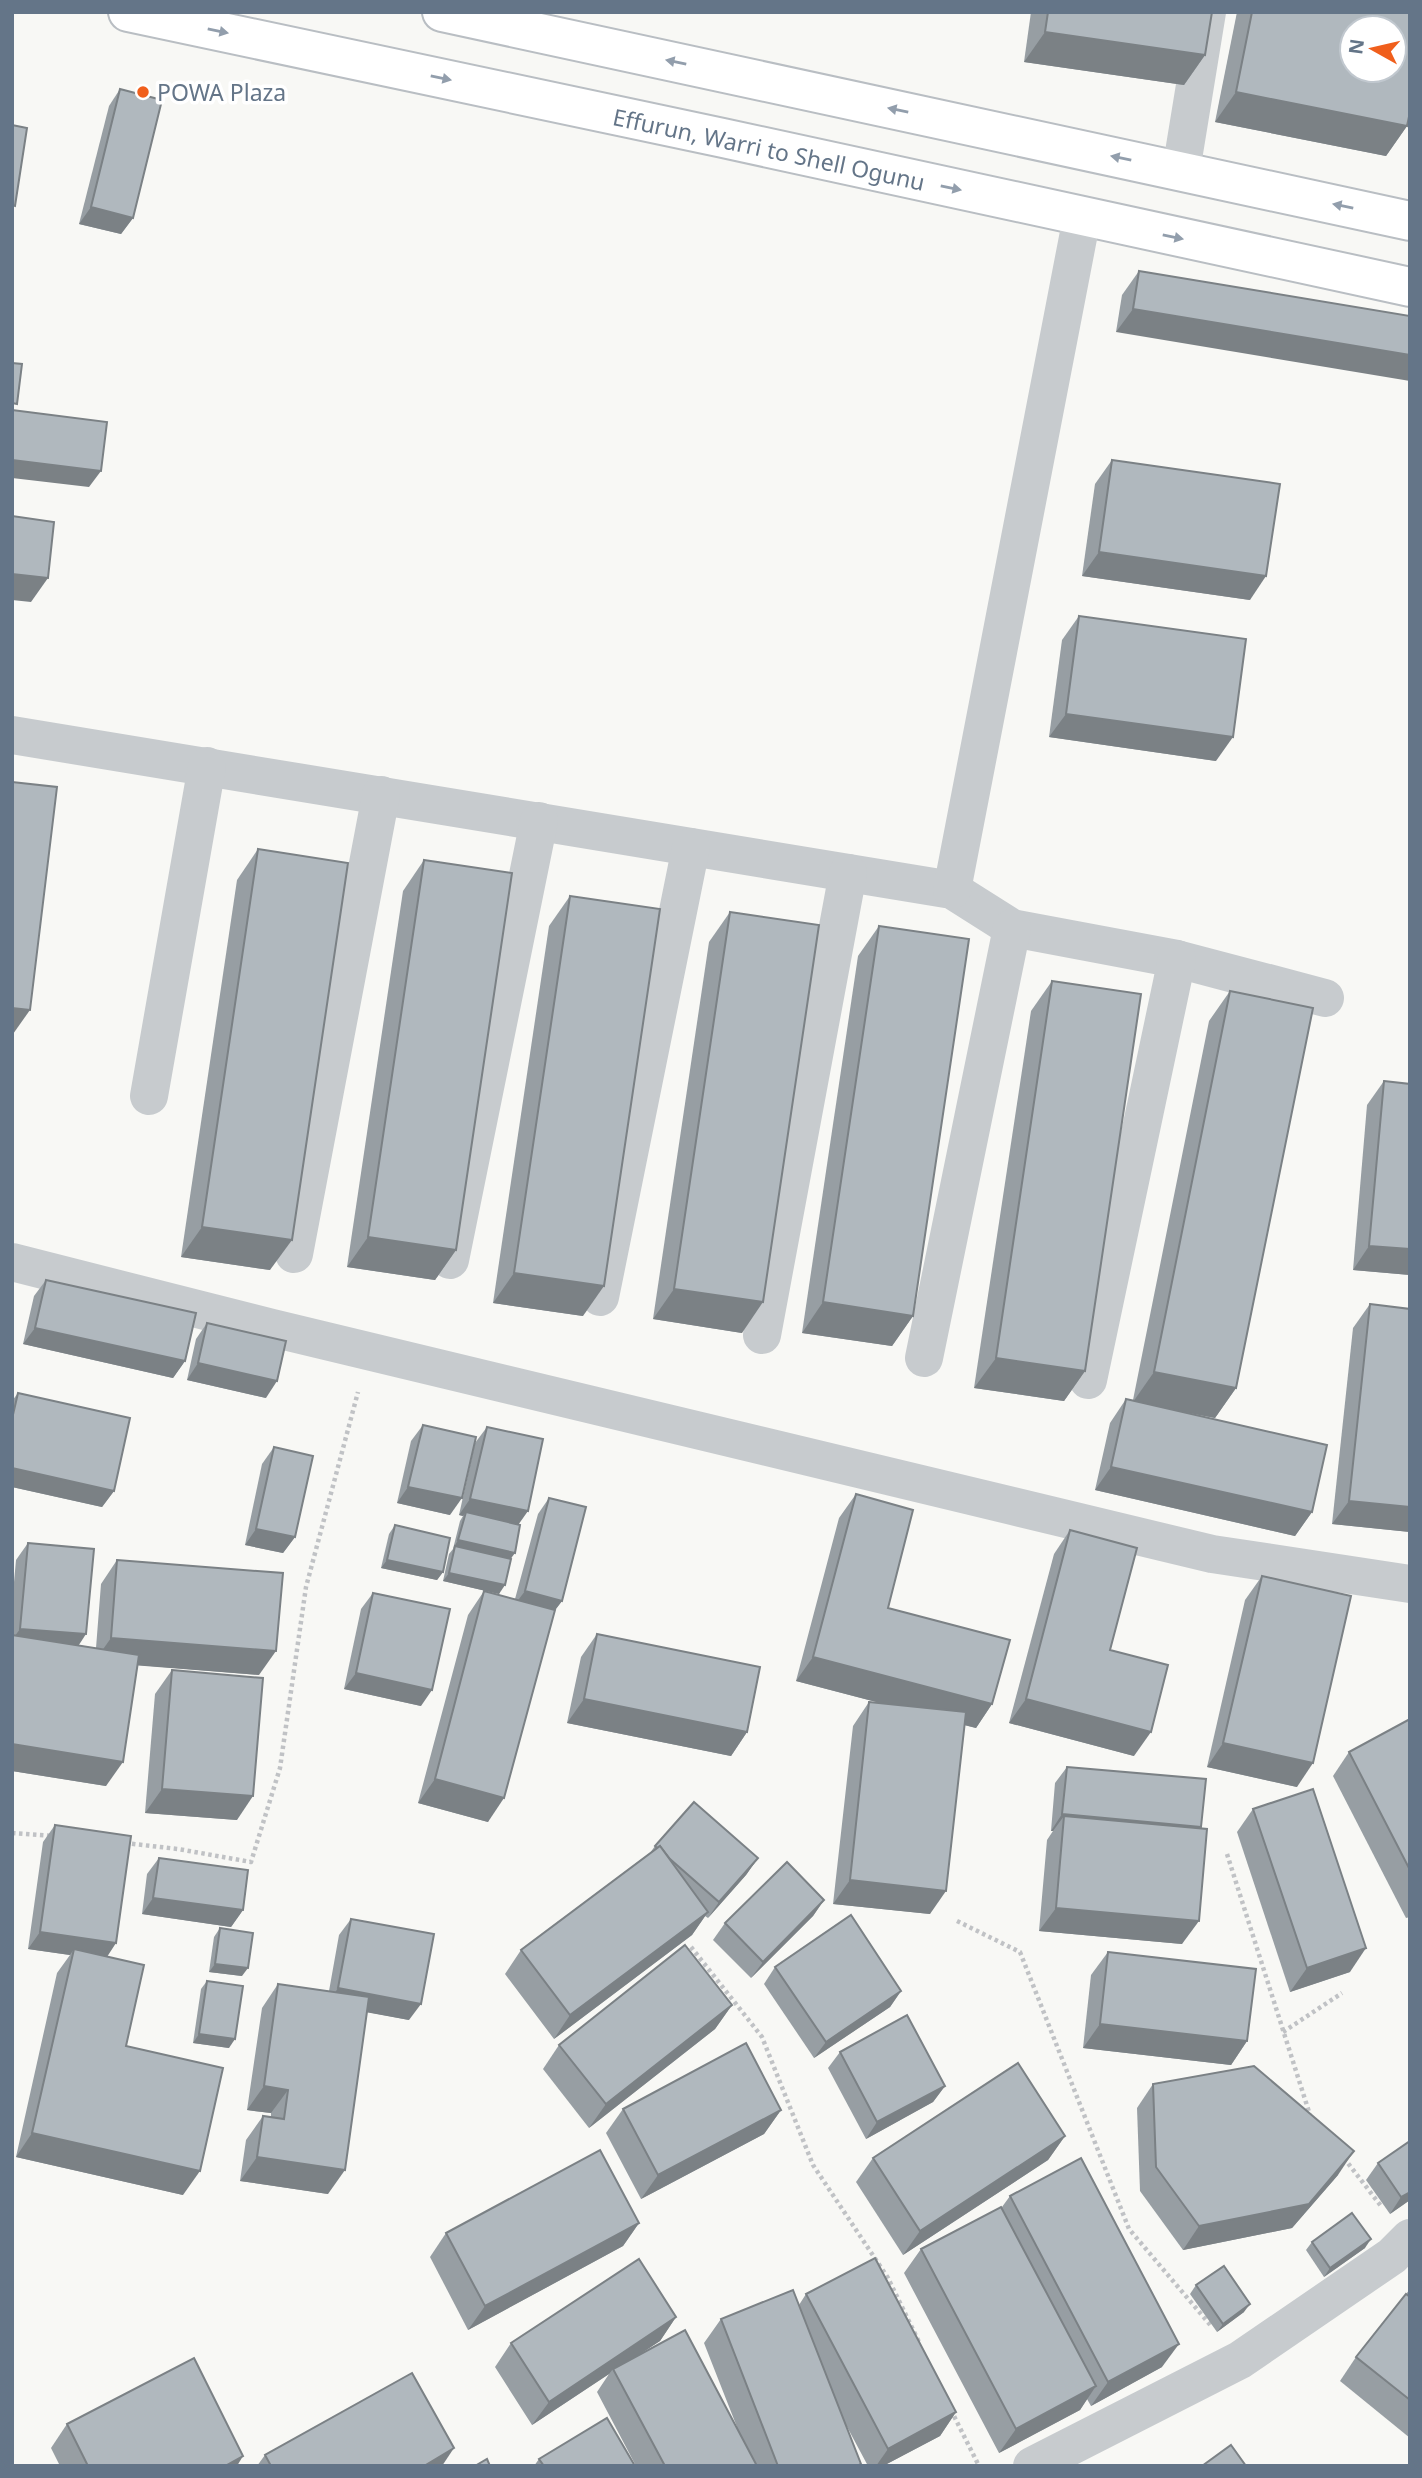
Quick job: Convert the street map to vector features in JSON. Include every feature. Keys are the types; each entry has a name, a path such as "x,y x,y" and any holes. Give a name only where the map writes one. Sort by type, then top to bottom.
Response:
{"street":[{"name":"Effurun, Warri to Shell Ogunu","path":"128,12 1410,287"},
{"path":"442,12 1410,221"},
{"path":"1181,171 1207,12"},
{"path":"952,890 1082,217"},
{"path":"12,735 952,890 1012,928 1177,960 1325,998"},
{"path":"149,1097 207,766"},
{"path":"294,1254 381,795"},
{"path":"450,1260 539,821"},
{"path":"600,1297 691,847"},
{"path":"762,1335 848,873"},
{"path":"923,1358 1012,928"},
{"path":"1088,1380 1177,960"},
{"path":"12,1262 1212,1553 1410,1584"},
{"path":"1032,2466 1240,2360 1392,2256 1409,2239"}],"path":[{"path":"116,1842 178,1849 251,1862 280,1768 306,1587 352,1410 371,1351"},
{"path":"12,1833 65,1837"},
{"path":"1227,1854 1308,2112 1316,2122"},
{"path":"957,1921 1020,1952 1129,2228 1240,2360"},
{"path":"691,1947 762,2037 813,2165 888,2278 921,2347"},
{"path":"1283,2032 1342,1993"},
{"path":"1341,2154 1409,2239"},
{"path":"949,2405 979,2466"}],"building":[{"path":"1048,12 1212,12 1205,55 1045,32"},
{"path":"1252,12 1410,12 1410,112 1407,126 1236,92"},
{"path":"120,89 162,100 133,218 91,207"},
{"path":"12,125 27,128 15,206 12,205"},
{"path":"1139,271 1410,316 1410,355 1133,309"},
{"path":"12,363 22,364 17,404 12,403"},
{"path":"12,410 107,422 101,471 12,460"},
{"path":"1112,460 1280,484 1266,576 1099,552"},
{"path":"12,516 54,522 48,578 12,574"},
{"path":"1079,616 1246,639 1233,737 1066,714"},
{"path":"12,782 57,787 30,1010 12,1008"},
{"path":"258,849 348,863 292,1240 202,1227"},
{"path":"424,860 512,873 456,1250 368,1237"},
{"path":"570,896 660,909 604,1286 514,1273"},
{"path":"730,912 819,925 763,1302 674,1289"},
{"path":"879,926 969,939 913,1316 823,1302"},
{"path":"1052,981 1141,994 1085,1371 996,1358"},
{"path":"1230,991 1313,1008 1236,1388 1154,1372"},
{"path":"1384,1081 1410,1084 1410,1249 1369,1246"},
{"path":"46,1280 196,1313 185,1361 35,1328"},
{"path":"1370,1304 1410,1309 1410,1507 1349,1501"},
{"path":"207,1323 286,1341 277,1381 198,1363"},
{"path":"18,1393 130,1418 114,1491 12,1468 12,1419"},
{"path":"1126,1399 1327,1445 1312,1512 1111,1467"},
{"path":"423,1425 476,1437 462,1498 408,1487"},
{"path":"487,1427 543,1439 528,1511 470,1499"},
{"path":"274,1447 313,1456 295,1537 256,1529"},
{"path":"856,1494 913,1510 888,1608 1010,1640 992,1704 813,1657"},
{"path":"549,1498 586,1507 562,1601 525,1591"},
{"path":"466,1512 520,1525 515,1553 458,1540"},
{"path":"395,1525 450,1538 443,1572 387,1560"},
{"path":"1070,1530 1137,1548 1110,1650 1168,1665 1151,1732 1026,1699"},
{"path":"28,1543 94,1549 86,1634 20,1629"},
{"path":"455,1546 511,1559 505,1585 449,1573"},
{"path":"117,1560 283,1573 276,1651 111,1638"},
{"path":"1262,1576 1351,1596 1313,1763 1223,1743"},
{"path":"484,1591 555,1610 504,1798 435,1779"},
{"path":"373,1593 450,1609 432,1690 356,1673"},
{"path":"597,1634 760,1667 747,1732 584,1699"},
{"path":"12,1635 139,1655 123,1762 12,1744"},
{"path":"172,1670 263,1678 253,1796 162,1789"},
{"path":"869,1702 966,1712 946,1891 850,1880"},
{"path":"1410,1719 1410,1870 1349,1752"},
{"path":"1067,1767 1206,1779 1201,1827 1062,1814"},
{"path":"1313,1789 1366,1948 1307,1968 1253,1809"},
{"path":"694,1802 758,1858 719,1902 670,1859 660,1846 655,1846"},
{"path":"1064,1816 1207,1829 1199,1921 1056,1908"},
{"path":"55,1825 131,1836 116,1943 40,1932"},
{"path":"660,1846 708,1912 570,2015 521,1950"},
{"path":"159,1858 248,1870 243,1910 153,1898"},
{"path":"787,1862 824,1900 763,1962 725,1923"},
{"path":"851,1915 901,1991 826,2042 775,1967"},
{"path":"351,1919 434,1934 421,2004 338,1988"},
{"path":"220,1928 253,1933 248,1968 215,1964"},
{"path":"685,1945 732,2005 606,2104 559,2045"},
{"path":"74,1949 144,1965 126,2046 223,2068 200,2171 32,2133"},
{"path":"1108,1952 1256,1969 1247,2041 1100,2024"},
{"path":"207,1981 243,1986 235,2039 199,2034"},
{"path":"278,1984 369,1997 345,2170 257,2157 263,2116 284,2119 288,2090 264,2086"},
{"path":"907,2015 945,2086 877,2122 840,2052"},
{"path":"746,2043 781,2110 658,2175 623,2109"},
{"path":"1018,2063 1065,2136 920,2231 873,2158"},
{"path":"1254,2066 1354,2151 1309,2204 1199,2226 1156,2167 1153,2084"},
{"path":"1410,2141 1410,2192 1401,2197 1378,2163"},
{"path":"600,2150 639,2223 485,2306 446,2233"},
{"path":"1081,2158 1179,2344 1108,2382 1010,2196"},
{"path":"1001,2207 1096,2386 1016,2429 921,2249"},
{"path":"1352,2213 1371,2239 1330,2268 1312,2242"},
{"path":"875,2258 956,2412 888,2449 806,2294"},
{"path":"639,2259 676,2317 549,2402 511,2343"},
{"path":"1224,2266 1250,2304 1223,2324 1196,2285"},
{"path":"793,2290 861,2464 857,2466 778,2466 721,2319"},
{"path":"1406,2294 1410,2297 1410,2400 1356,2357"},
{"path":"685,2330 757,2466 665,2466 613,2369"},
{"path":"194,2358 243,2456 225,2466 88,2466 67,2424"},
{"path":"412,2373 454,2448 424,2466 271,2466 265,2455"},
{"path":"607,2418 635,2466 544,2466 539,2459"},
{"path":"1231,2445 1246,2466 1202,2466"},
{"path":"487,2459 490,2466 475,2466"}],"place":[{"name":"POWA Plaza","path":"143,92"}]}
